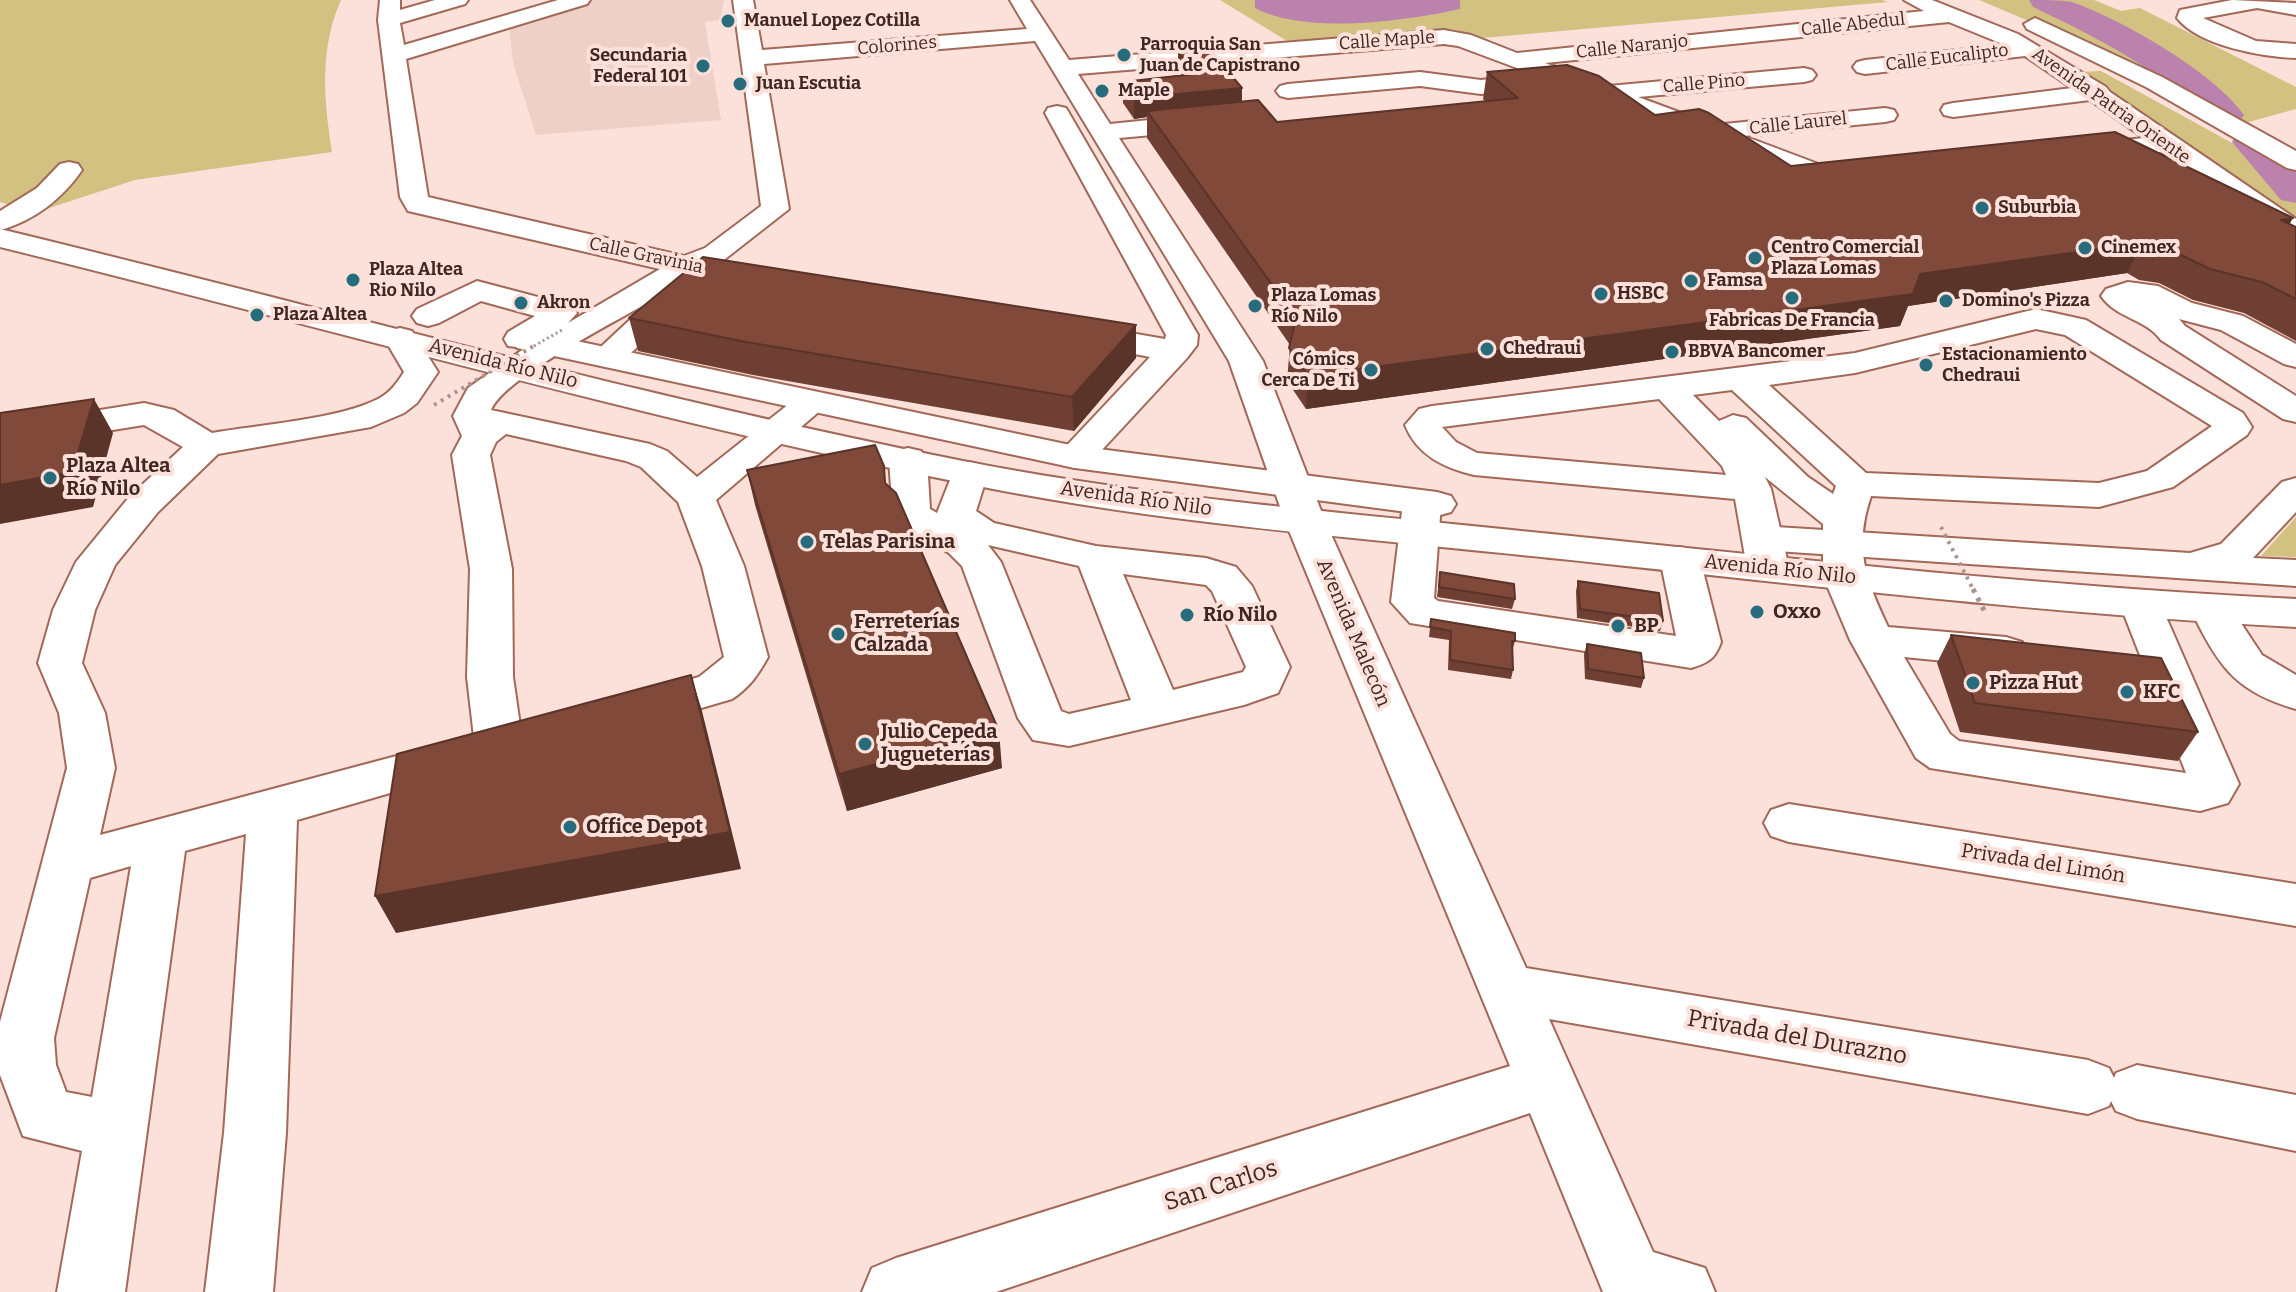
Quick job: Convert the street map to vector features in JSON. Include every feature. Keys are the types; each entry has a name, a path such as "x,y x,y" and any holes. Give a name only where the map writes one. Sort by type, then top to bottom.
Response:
{"street":[{"path":"389,10 458,0"},
{"path":"395,55 580,0"},
{"path":"540,351 702,263 775,209 743,0"},
{"name":"Avenida Malecón","path":"992,0 1062,68 1246,361 1298,503 1546,1081 1650,1288"},
{"name":"Avenida Malecón","path":"1020,0 1027,36 1179,327 1180,345 1175,351"},
{"name":"Avenida Patria Oriente","path":"1914,0 1970,7 2296,232"},
{"path":"490,2 531,14"},
{"path":"2296,10 2257,2 2187,14 2188,18 2215,33 2259,50 2296,51"},
{"name":"Calle Abedul","path":"1753,35 1970,7"},
{"name":"Calle Gravinia","path":"389,10 414,197 418,205 702,263 782,283"},
{"name":"Avenida Patria Oriente","path":"2017,17 2154,82 2296,162"},
{"path":"2215,33 2296,31"},
{"name":"Calle Naranjo","path":"1512,59 1753,35"},
{"name":"Colorines","path":"753,58 1027,36"},
{"name":"Calle Maple","path":"1062,68 1424,36 1463,40 1819,173 1872,170"},
{"name":"Calle Eucalipto","path":"1865,67 2029,49"},
{"path":"1953,110 2093,89 2088,81 2092,78 2113,74 2154,82"},
{"name":"Calle Pino","path":"1604,93 1804,75"},
{"path":"1362,107 1288,102 1420,79 1481,87 1564,78"},
{"path":"2129,117 2160,124 2187,125 2208,120 2211,117 2208,111"},
{"name":"Calle Laurel","path":"1710,132 1885,115"},
{"path":"1103,132 1227,120"},
{"path":"2058,154 2167,144"},
{"path":"3,222 56,186 69,170"},
{"name":"Avenida Río Nilo","path":"3,222 540,351 607,357 811,403 1298,503"},
{"name":"Avenida Río Nilo","path":"3,222 362,329 410,321"},
{"path":"607,357 702,263"},
{"path":"117,1130 45,1116 26,1065 25,1038 91,768 82,713 60,663 74,610 96,562 144,504 206,445 341,423 392,406 413,387 421,372 410,321 477,290 561,313 540,351 472,420 471,455 475,490 491,569 490,677 499,746"},
{"path":"1752,489 1474,464 1451,454 1425,432 1423,425 1432,417 1741,380 1855,363 2006,324 2044,319 2075,327 2230,421 2234,427 2160,479 2099,495 1846,531"},
{"path":"2296,357 2264,340 2225,338 2179,325 2296,411"},
{"path":"1049,329 1175,351"},
{"name":"Avenida Río Nilo","path":"540,351 673,406 969,473 1048,487 1298,503 1765,553"},
{"path":"1075,457 1175,351"},
{"path":"673,406 705,380"},
{"path":"1741,380 1778,410 1846,531 1872,640 1933,746 1947,756 2200,793 2211,790 2215,784 2168,667 2179,610"},
{"path":"1680,387 1846,531"},
{"path":"1680,387 1738,462 1752,489 1765,553"},
{"path":"696,497 811,403"},
{"path":"0,437 144,414 161,418 206,445"},
{"path":"472,420 637,452 654,459 696,497 723,566 746,657 742,667 731,680 707,690 605,719"},
{"path":"908,459 913,516 963,544 981,562 1045,724 1059,731 1069,730 1254,687 1262,682 1268,667 1231,586 1221,576 1206,571 1096,558 981,532 967,525 956,512 969,473"},
{"path":"2191,567 2235,553 2296,490"},
{"path":"1421,517 1412,602 1425,613 1683,654 1696,650 1699,642 1680,559"},
{"name":"Avenida Río Nilo","path":"1421,517 1680,559 1765,553 1846,531 2191,567 2296,573"},
{"name":"Avenida Río Nilo","path":"1846,531 2179,610 2296,613"},
{"path":"1096,558 1158,710"},
{"path":"2179,610 2296,640"},
{"path":"2179,610 2263,678 2296,693"},
{"path":"1872,640 2043,655"},
{"path":"2121,663 2168,667"},
{"path":"68,864 544,734"},
{"path":"239,1292 255,1133 273,808"},
{"name":"Privada del Limón","path":"1789,823 2296,905"},
{"path":"91,1292 161,838"},
{"name":"Privada del Durazno","path":"1506,988 2296,1123"},
{"name":"San Carlos","path":"896,1292 1546,1081"}],"path":[{"path":"472,420 540,351"},
{"path":"1941,527 1986,614"}],"shaded area":[{"path":"0,0 341,0 326,56 327,114 332,152 135,180 37,212 0,202"},
{"path":"594,0 724,0 720,20 705,22 721,120 536,135 513,63 509,26"},
{"path":"1220,0 1888,2 1482,38 1453,29 1287,41"},
{"path":"1255,0 1460,0 1460,9 1384,21 1328,23 1276,16 1255,8"},
{"path":"1979,0 2094,0 2121,11 2140,8 2296,87 2296,109 2245,123 2121,60"},
{"path":"2101,71 2296,178 2296,221 2079,72"},
{"path":"2296,517 2296,557 2261,556"}],"building":[{"path":"1210,50 1242,88 1134,98 1123,82 1194,74 1178,52"},
{"name":"Centro Comercial Plaza Lomas","path":"1567,65 1599,76 1655,115 1699,109 1709,113 1791,166 2115,132 2293,218 2281,220 2296,227 2296,299 2262,282 2210,269 2175,252 2155,250 2142,243 1920,274 1913,294 1308,376 1289,348 1296,318 1147,111 1258,100 1277,122 1518,98 1487,72"},
{"path":"703,257 1136,325 1072,397 746,342 629,318"},
{"path":"94,399 72,472 0,485 0,413"},
{"path":"875,445 884,466 885,483 896,493 999,731 839,774 747,470"},
{"path":"1440,572 1514,584 1515,599 1439,587"},
{"path":"1578,581 1659,593 1663,621 1580,609"},
{"path":"1431,619 1515,633 1515,641 1512,641 1513,670 1450,660 1451,631 1430,627"},
{"path":"1951,635 2161,658 2198,732 1975,703"},
{"path":"1587,644 1641,653 1644,678 1588,669"},
{"name":"Office Depot","path":"691,675 730,832 375,896 397,754"}],"waterway":[{"path":"2044,0 2117,36 2163,64 2206,96 2225,115"},
{"path":"2251,142 2296,191"}],"place":[{"name":"Manuel Lopez Cotilla","path":"728,21"},
{"name":"Parroquia San Juan de Capistrano","path":"1124,55"},
{"name":"Secundaria Federal 101","path":"703,66"},
{"name":"Juan Escutia","path":"740,84"},
{"name":"Maple","path":"1102,91"},
{"name":"Suburbia","path":"1982,208"},
{"name":"Cinemex","path":"2085,248"},
{"name":"Centro Comercial Plaza Lomas","path":"1755,258"},
{"name":"Plaza Altea Rio Nilo","path":"353,280"},
{"name":"Famsa","path":"1691,281"},
{"name":"HSBC","path":"1601,294"},
{"name":"Fabricas De Francia","path":"1792,298"},
{"name":"Domino's Pizza","path":"1946,301"},
{"name":"Akron","path":"521,303"},
{"name":"Plaza Lomas Río Nilo","path":"1255,306"},
{"name":"Plaza Altea","path":"257,315"},
{"name":"Chedraui","path":"1487,349"},
{"name":"BBVA Bancomer","path":"1672,352"},
{"name":"Estacionamiento Chedraui","path":"1926,365"},
{"name":"Cómics Cerca De Ti","path":"1371,370"},
{"name":"Plaza Altea Río Nilo","path":"50,478"},
{"name":"Telas Parisina","path":"807,542"},
{"name":"Oxxo","path":"1757,612"},
{"name":"Río Nilo","path":"1187,615"},
{"name":"BP","path":"1618,626"},
{"name":"Ferreterías Calzada","path":"838,634"},
{"name":"Pizza Hut","path":"1973,683"},
{"name":"KFC","path":"2127,692"},
{"name":"Julio Cepeda Jugueterías","path":"865,744"},
{"name":"Office Depot","path":"570,827"}]}
